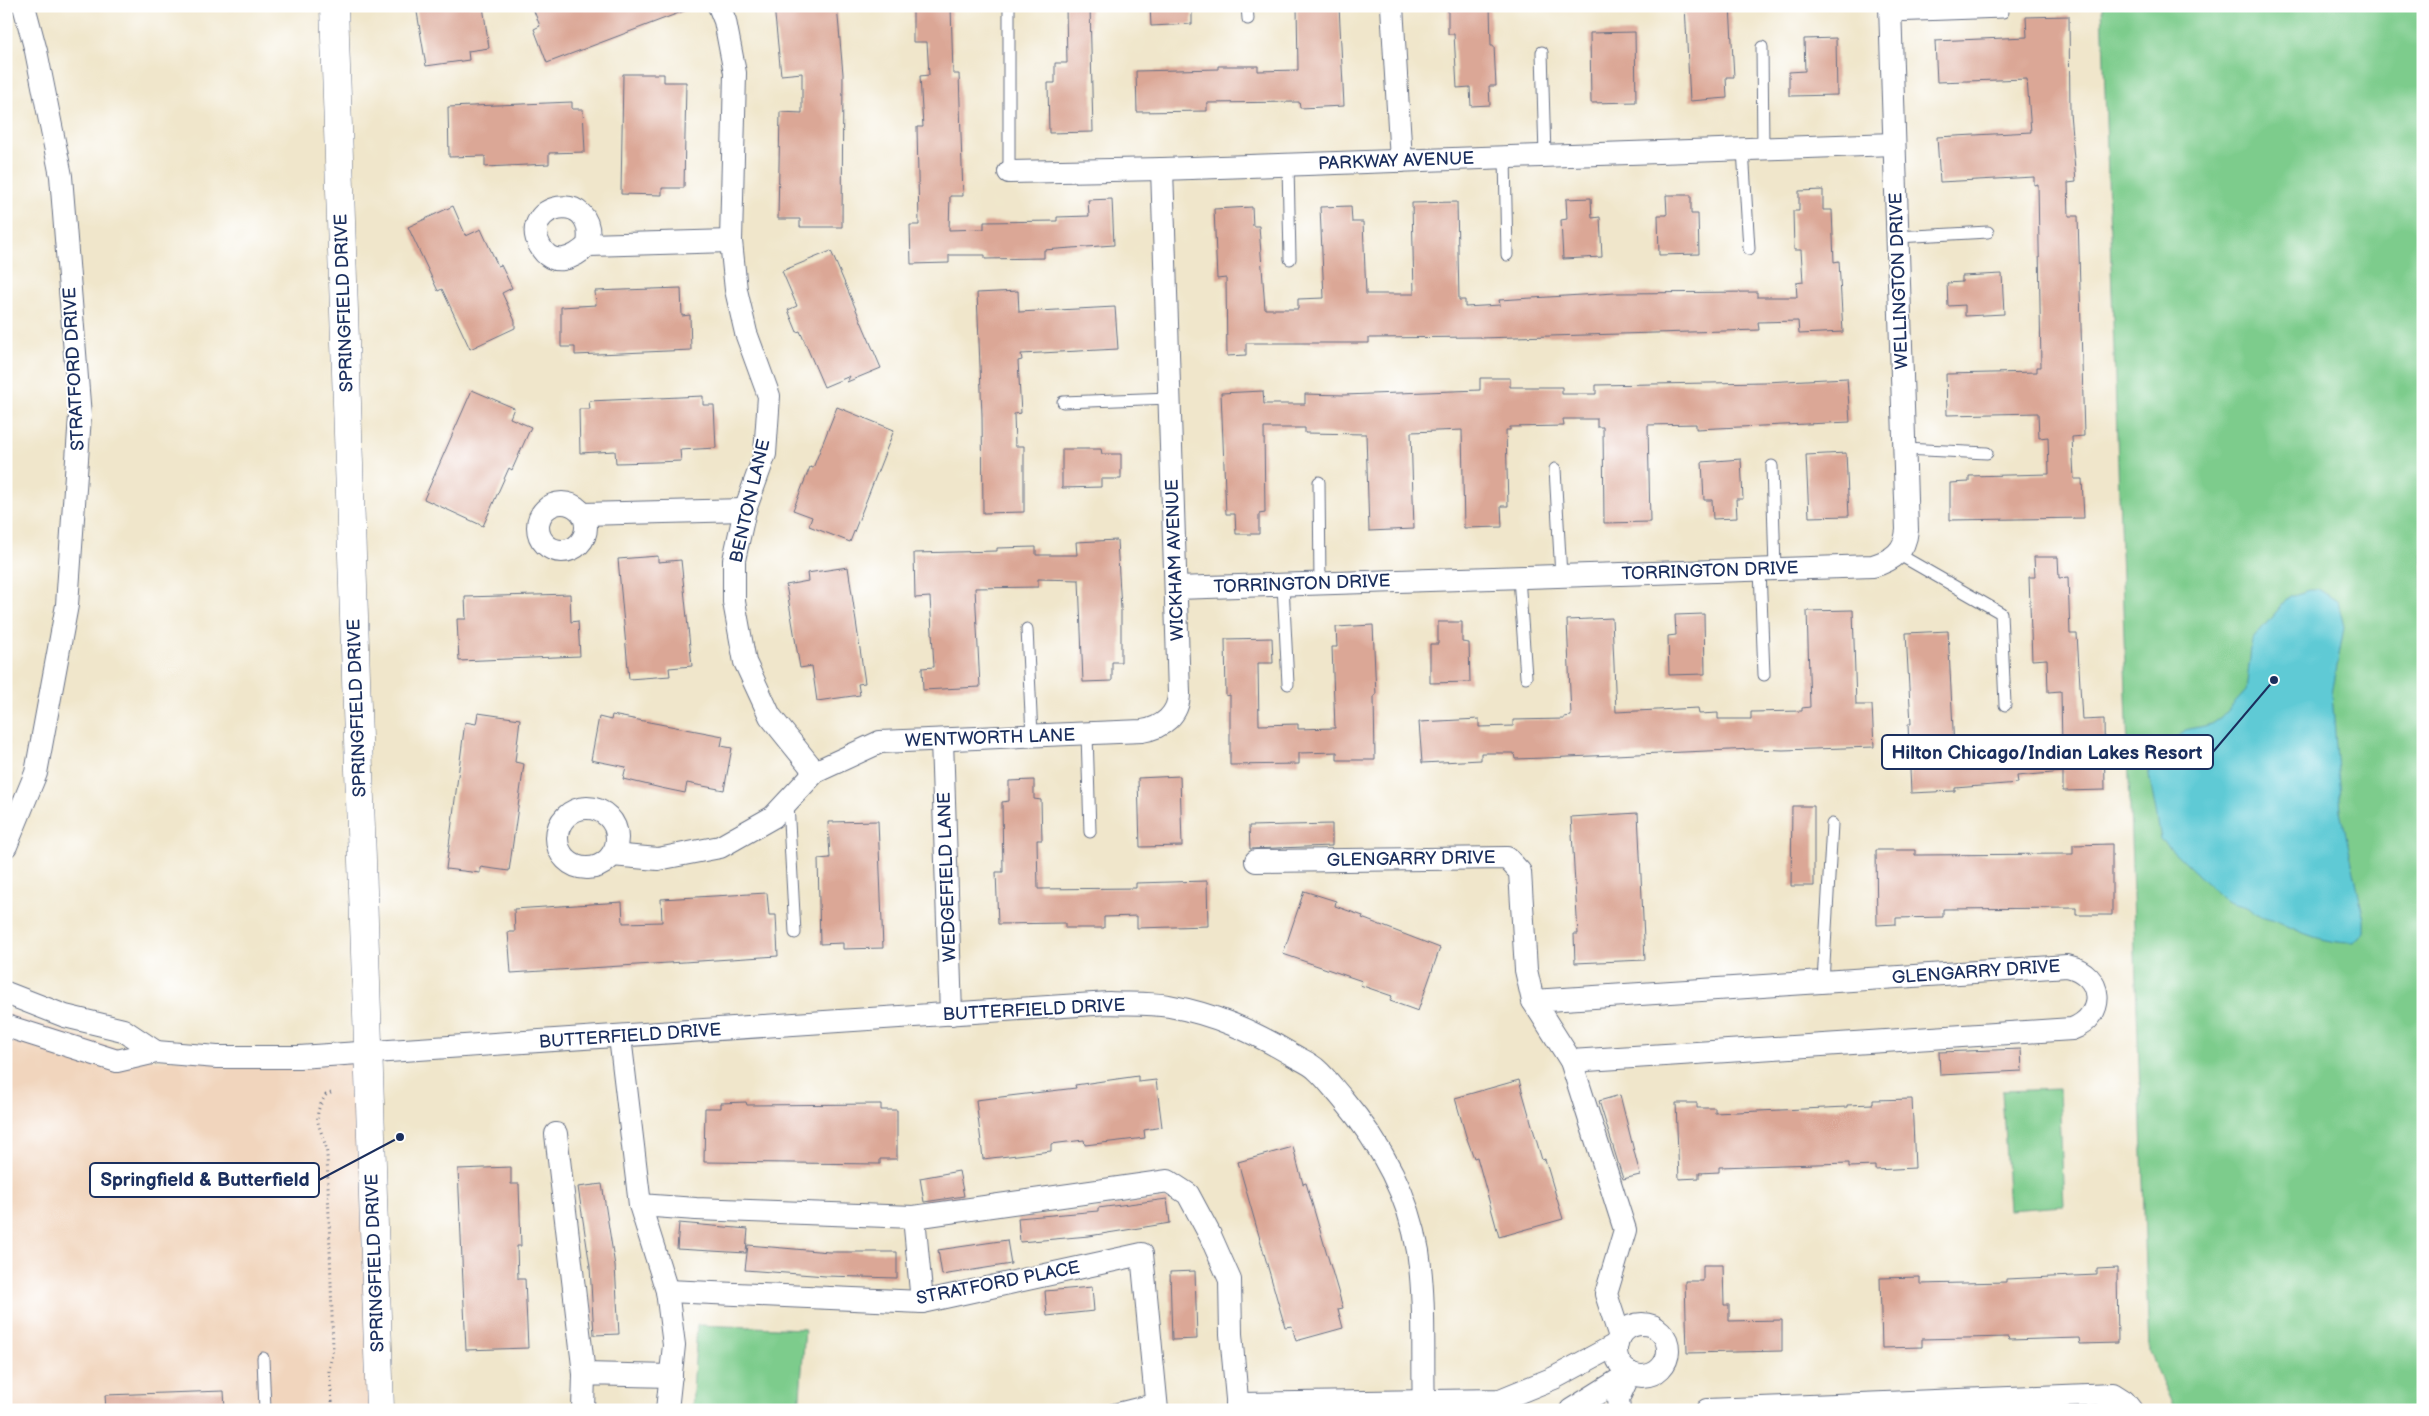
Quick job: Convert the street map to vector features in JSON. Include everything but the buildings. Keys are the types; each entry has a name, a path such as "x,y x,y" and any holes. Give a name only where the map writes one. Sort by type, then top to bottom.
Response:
{"street":[{"name":"STRATFORD DRIVE","path":"6,846 36,773 67,604 80,416 61,176 36,51 24,6"},
{"name":"SPRINGFIELD DRIVE","path":"334,6 380,1410"},
{"name":"BENTON LANE","path":"719,6 725,21 735,73 731,241 736,290 746,333 769,396 765,454 745,510 734,560 734,594 745,662 770,716 815,772"},
{"path":"1392,6 1401,161"},
{"name":"WELLINGTON DRIVE","path":"1890,11 1907,530 1904,544 1898,554"},
{"name":"PARKWAY AVENUE","path":"1009,172 1162,169 1894,144"},
{"name":"WICKHAM AVENUE","path":"1162,169 1179,698 1169,719"},
{"path":"588,245 731,241"},
{"path":"583,514 745,510"},
{"name":"TORRINGTON DRIVE","path":"1176,588 1873,566 1898,554"},
{"name":"WENTWORTH LANE","path":"815,772 880,742 1149,730 1169,719"},
{"name":"WEDGEFIELD LANE","path":"942,740 951,1014"},
{"path":"612,855 658,859 720,847 773,817 815,772"},
{"name":"GLENGARRY DRIVE","path":"1256,862 1507,858 1520,872 1526,970 1533,1001 1571,1060 1624,1230 1606,1294 1618,1340 1618,1361 1630,1373"},
{"name":"GLENGARRY DRIVE","path":"1533,1001 2067,966 2086,974 2094,986 2097,1000 2089,1019 2081,1026 2072,1029 1571,1060"},
{"path":"6,994 65,1016 123,1030 156,1052"},
{"name":"BUTTERFIELD DRIVE","path":"156,1052 217,1057 299,1057 1109,1003 1167,1006 1227,1021 1262,1037 1316,1069 1363,1124 1382,1152 1398,1184 1410,1217 1418,1252 1422,1288 1424,1406"},
{"path":"6,1026 117,1061 156,1052"},
{"path":"620,1037 640,1205 667,1291 674,1345 667,1410"},
{"path":"556,1134 584,1374 583,1410"},
{"path":"640,1205 696,1210 914,1217 1168,1181 1188,1194 1210,1235 1230,1280 1231,1334 1238,1407 1424,1406 1500,1400 1554,1378 1618,1340 1633,1326 1649,1326 1657,1329 1667,1343 1666,1359 1662,1367 1647,1375 1630,1373 1571,1410"},
{"path":"914,1217 922,1302"},
{"name":"STRATFORD PLACE","path":"667,1291 922,1302 1142,1254 1156,1404"},
{"path":"1619,1410 1618,1399 1630,1373"},
{"path":"584,1374 671,1376"},
{"path":"1707,1410 2113,1394 2124,1401 2131,1410"}],"lane":[{"path":"1009,6 1009,172"},
{"path":"1247,6 1248,19"},
{"path":"1890,11 2003,12"},
{"path":"1749,250 1753,149 1762,47"},
{"path":"1542,52 1545,156"},
{"path":"1505,157 1507,255"},
{"path":"1288,165 1290,259"},
{"path":"1897,237 1988,232"},
{"path":"1064,402 1170,398"},
{"path":"1904,449 1987,453"},
{"path":"1764,675 1772,466"},
{"path":"1555,469 1561,576"},
{"path":"1319,482 1320,584"},
{"path":"1898,554 2001,613 2005,704"},
{"path":"1519,577 1526,677"},
{"path":"1283,585 1288,684"},
{"path":"1027,629 1032,736"},
{"path":"1086,734 1090,832"},
{"path":"788,802 795,933"},
{"path":"1823,982 1832,824"},
{"path":"263,1358 266,1410"},
{"path":"1111,1410 1156,1404"}],"path":[{"path":"330,1093 326,1094 318,1105 316,1114 318,1127 326,1146 327,1154 333,1348 329,1371 333,1410"}],"shaded area":[{"path":"6,1010 48,1026 155,1060 362,1061 372,1410 6,1410"}],"green space":[{"path":"2102,6 2423,6 2423,1410 2175,1410 2149,1353"},
{"path":"2059,1089 2064,1206 2009,1210 2002,1091"},
{"path":"697,1325 805,1329 799,1410 692,1410"}],"water":[{"path":"2310,590 2320,590 2338,602 2344,627 2332,694 2341,811 2364,920 2364,932 2354,943 2343,943 2314,937 2275,920 2258,915 2249,908 2223,899 2161,839 2148,769 2185,730 2212,724 2221,718 2246,691 2252,640 2290,596"}],"place":[{"name":"Hilton Chicago/Indian Lakes Resort","path":"2274,680"},
{"name":"Springfield & Butterfield","path":"400,1137"}]}
